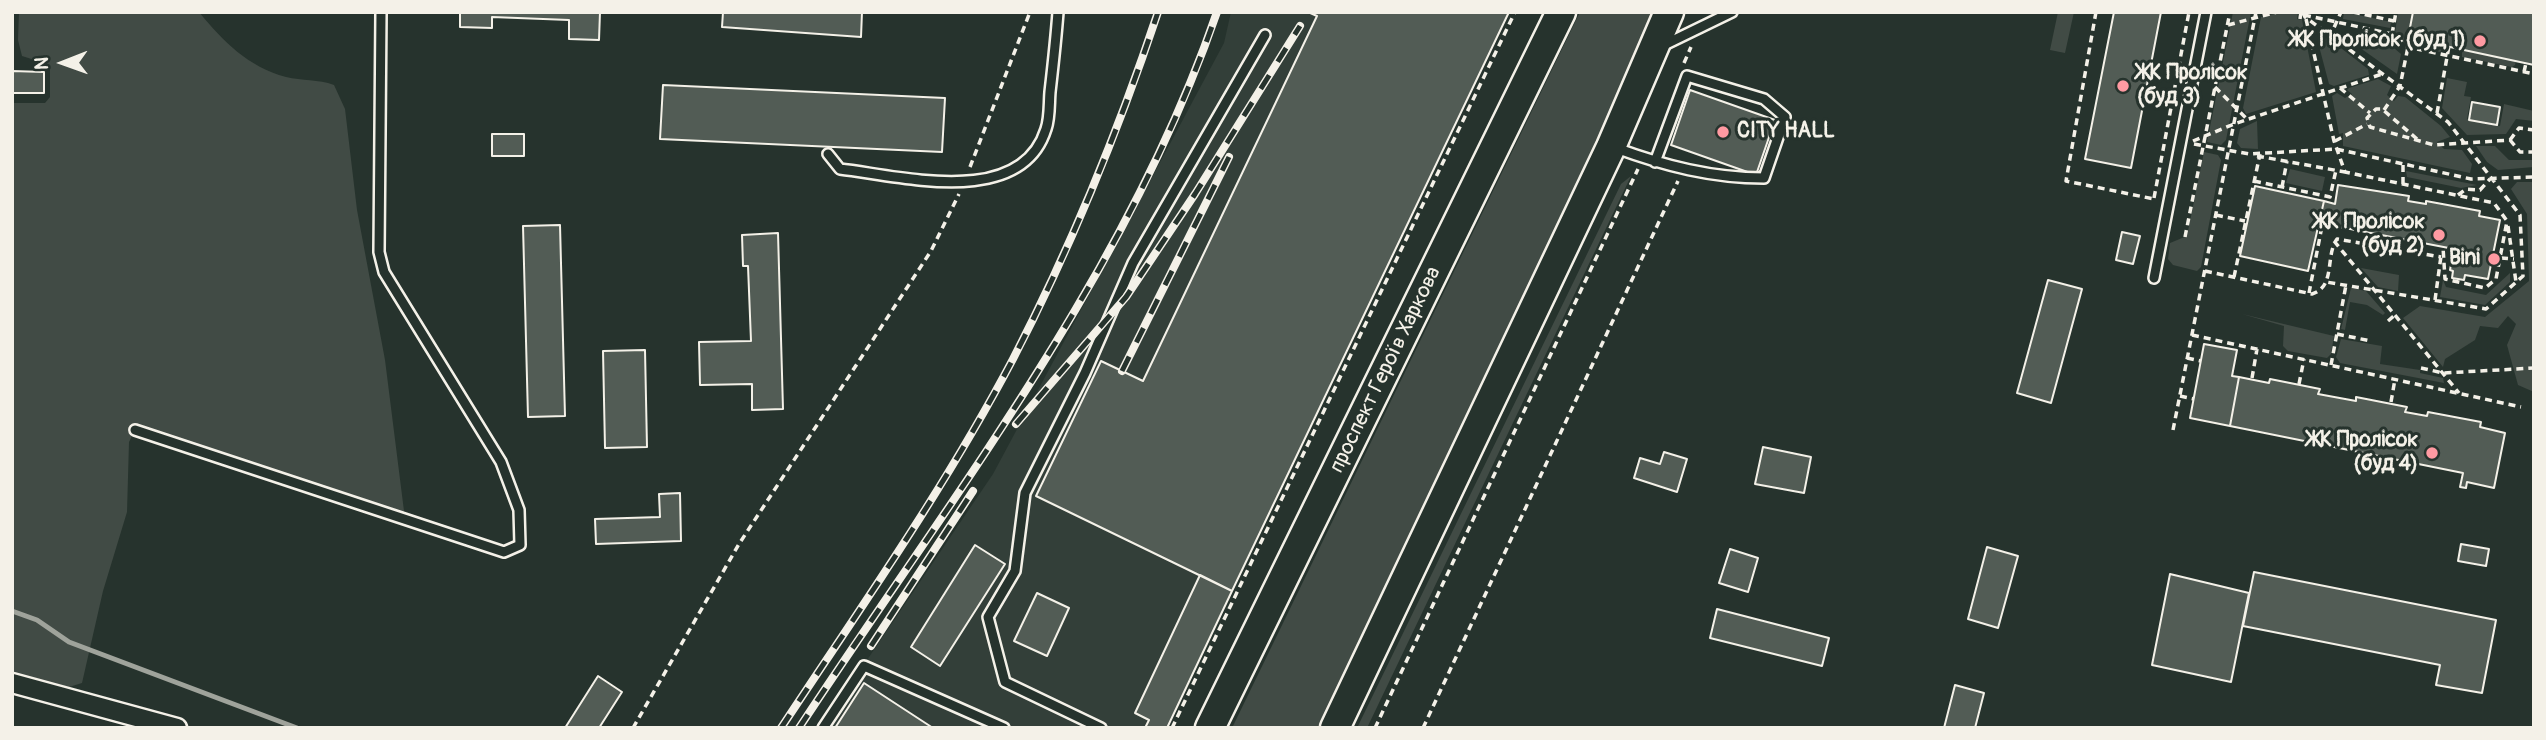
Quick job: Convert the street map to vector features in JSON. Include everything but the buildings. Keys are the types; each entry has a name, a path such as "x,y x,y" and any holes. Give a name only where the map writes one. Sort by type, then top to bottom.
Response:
{"main road":[{"name":"проспект Героїв Харкова","path":"1210,728 1560,12"},
{"path":"1335,728 1611,147 1670,12"}],"street":[{"path":"12,683 177,728"}],"lane":[{"path":"135,430 504,551 520,545 519,510 501,463 384,272 379,252 381,12"},
{"path":"828,154 840,169 964,183 993,179 1018,167 1037,150 1047,128 1058,12"},
{"path":"1654,50 1732,12"},
{"path":"2154,278 2206,12"},
{"path":"1101,728 1005,682 988,617 1015,570 1025,492 1085,373 1133,263 1265,35"},
{"path":"1611,147 1655,162 1682,170 1731,178 1765,178 1785,117 1764,99 1687,76 1655,162"},
{"path":"823,728 864,666 1001,727"}],"path":[{"path":"633,728 739,544 931,251 964,183 1030,12"},
{"path":"1172,728 1515,12"},
{"path":"2096,12 2066,181 2154,198"},
{"path":"2152,209 2189,12"},
{"path":"2185,237 2230,12"},
{"path":"2227,26 2256,15 2277,12"},
{"path":"2334,38 2333,30 2339,23 2341,12"},
{"path":"2353,12 2394,21"},
{"path":"2392,34 2396,12"},
{"path":"2303,14 2392,34 2408,47 2534,74"},
{"path":"2300,19 2303,14"},
{"path":"2303,14 2437,113 2520,215 2523,276 2486,309 2326,282"},
{"path":"2303,14 2336,149 2345,172"},
{"path":"2173,430 2256,15"},
{"path":"2437,113 2449,46"},
{"path":"2370,113 2384,110 2400,86 2408,47"},
{"path":"2524,72 2526,63"},
{"path":"2382,74 2234,124 2190,143 2494,203 2507,221 2516,282"},
{"path":"2215,87 2248,120"},
{"path":"2340,88 2370,113"},
{"path":"2384,110 2417,139"},
{"path":"2367,124 2370,113"},
{"path":"2389,132 2395,131 2396,121"},
{"path":"2334,141 2367,124 2434,145 2510,140"},
{"path":"2510,140 2519,128 2534,130"},
{"path":"2510,140 2520,152 2534,152"},
{"path":"2260,155 2336,149 2472,179 2534,177"},
{"path":"2234,277 2260,155"},
{"path":"1375,728 1644,158"},
{"path":"2282,187 2287,161"},
{"path":"2403,164 2403,184"},
{"path":"1423,728 1682,170"},
{"path":"2254,181 2330,197 2336,170"},
{"path":"2458,195 2466,189 2480,191 2491,178"},
{"path":"2216,215 2246,221"},
{"path":"2435,300 2443,247 2445,279 2485,288 2496,279 2507,221"},
{"path":"2309,293 2322,226"},
{"path":"2334,241 2342,238 2441,257"},
{"path":"2205,271 2309,293 2321,291 2326,282 2334,241"},
{"path":"2334,241 2459,393"},
{"path":"2501,258 2514,259"},
{"path":"2331,365 2346,285"},
{"path":"2388,321 2395,315"},
{"path":"2337,334 2371,341"},
{"path":"2192,335 2521,407"},
{"path":"2252,378 2258,349"},
{"path":"2188,358 2201,361"},
{"path":"2299,384 2304,359"},
{"path":"2421,368 2443,373 2534,369"},
{"path":"2391,401 2395,379"},
{"path":"2180,396 2194,399"}],"shaded area":[{"path":"19,12 199,12 227,43 260,67 286,77 334,85 345,109 357,210 385,360 405,519 135,430 129,442 127,512 103,591 82,683 69,687 12,678 12,103 45,103 50,97 50,70 41,62 22,56 18,40"},
{"path":"1231,12 1508,12 1254,547 1159,728 821,728 993,474 1224,43"},
{"path":"1580,12 1658,12 1576,196 1320,728 1232,728"},
{"path":"2058,12 2074,12 2065,53 2050,50"},
{"path":"2233,12 2251,12 2226,140 2221,145 2207,142"},
{"path":"2282,12 2298,12 2297,19 2302,20 2316,92 2246,114 2243,108 2261,17"},
{"path":"2344,12 2391,22 2390,28 2343,19"},
{"path":"2398,12 2413,12 2443,45 2442,50 2440,52 2405,44 2395,33"},
{"path":"2350,33 2388,43 2401,54 2397,74 2346,38"},
{"path":"2328,38 2368,69 2369,75 2334,86 2329,84 2319,46 2321,39"},
{"path":"2462,49 2516,61 2515,65 2512,67 2462,57"},
{"path":"2447,78 2467,82 2464,96 2471,97 2467,119 2500,126 2504,104 2534,111 2534,121 2516,119 2506,134 2467,135 2442,108"},
{"path":"2378,79 2391,86 2387,95 2394,101 2398,96 2405,97 2441,126 2450,137 2437,142 2444,149 2462,150 2472,164 2470,173 2343,146 2343,133 2339,134 2332,96 2337,93 2345,98 2352,94 2347,90 2349,88"},
{"path":"2257,121 2258,149 2241,148 2237,143 2240,129"},
{"path":"2476,146 2495,146 2509,160 2534,160 2534,167 2498,170 2487,162"},
{"path":"2204,152 2218,155 2221,160 2201,267 2197,271 2173,265 2168,259 2170,243 2187,236"},
{"path":"2290,169 2325,177 2322,191 2286,183"},
{"path":"2406,171 2477,185 2461,188 2407,177"},
{"path":"1631,176 1367,728 1357,728 1621,184"},
{"path":"2517,182 2534,182 2534,392 2518,385 2507,345 2516,324 2508,316 2498,328 2480,326 2475,340 2445,359 2443,367 2403,318 2420,306 2485,317 2529,281 2527,214 2511,189"},
{"path":"2361,268 2399,275 2398,291 2378,287"},
{"path":"2510,273 2510,282 2485,305 2440,297 2443,280 2446,287 2486,295"},
{"path":"2351,288 2366,291 2385,313 2383,315 2367,305 2350,302 2345,330 2341,329"},
{"path":"2242,314 2334,336 2331,354 2327,358 2288,351 2283,346 2284,326"},
{"path":"2341,339 2382,346 2380,364 2420,370 2420,373 2443,378 2444,383 2340,363 2336,357"}],"waterway":[{"path":"12,611 37,620 69,642 297,728"}],"railway":[{"path":"781,728 931,501 1013,359 1092,188 1127,101 1158,12"},
{"path":"799,728 974,470 1085,294 1135,203 1179,109 1217,12"},
{"path":"1016,424 1126,297 1195,194 1300,26"},
{"path":"1122,371 1229,157"},
{"path":"871,646 973,491"}],"place":[{"name":"ЖК Пролісок (буд 1)","path":"2480,41"},
{"name":"ЖК Пролісок (буд 3)","path":"2123,86"},
{"name":"CITY HALL","path":"1723,132"},
{"name":"ЖК Пролісок (буд 2)","path":"2439,235"},
{"name":"Bini","path":"2494,259"},
{"name":"ЖК Пролісок (буд 4)","path":"2432,453"}]}
